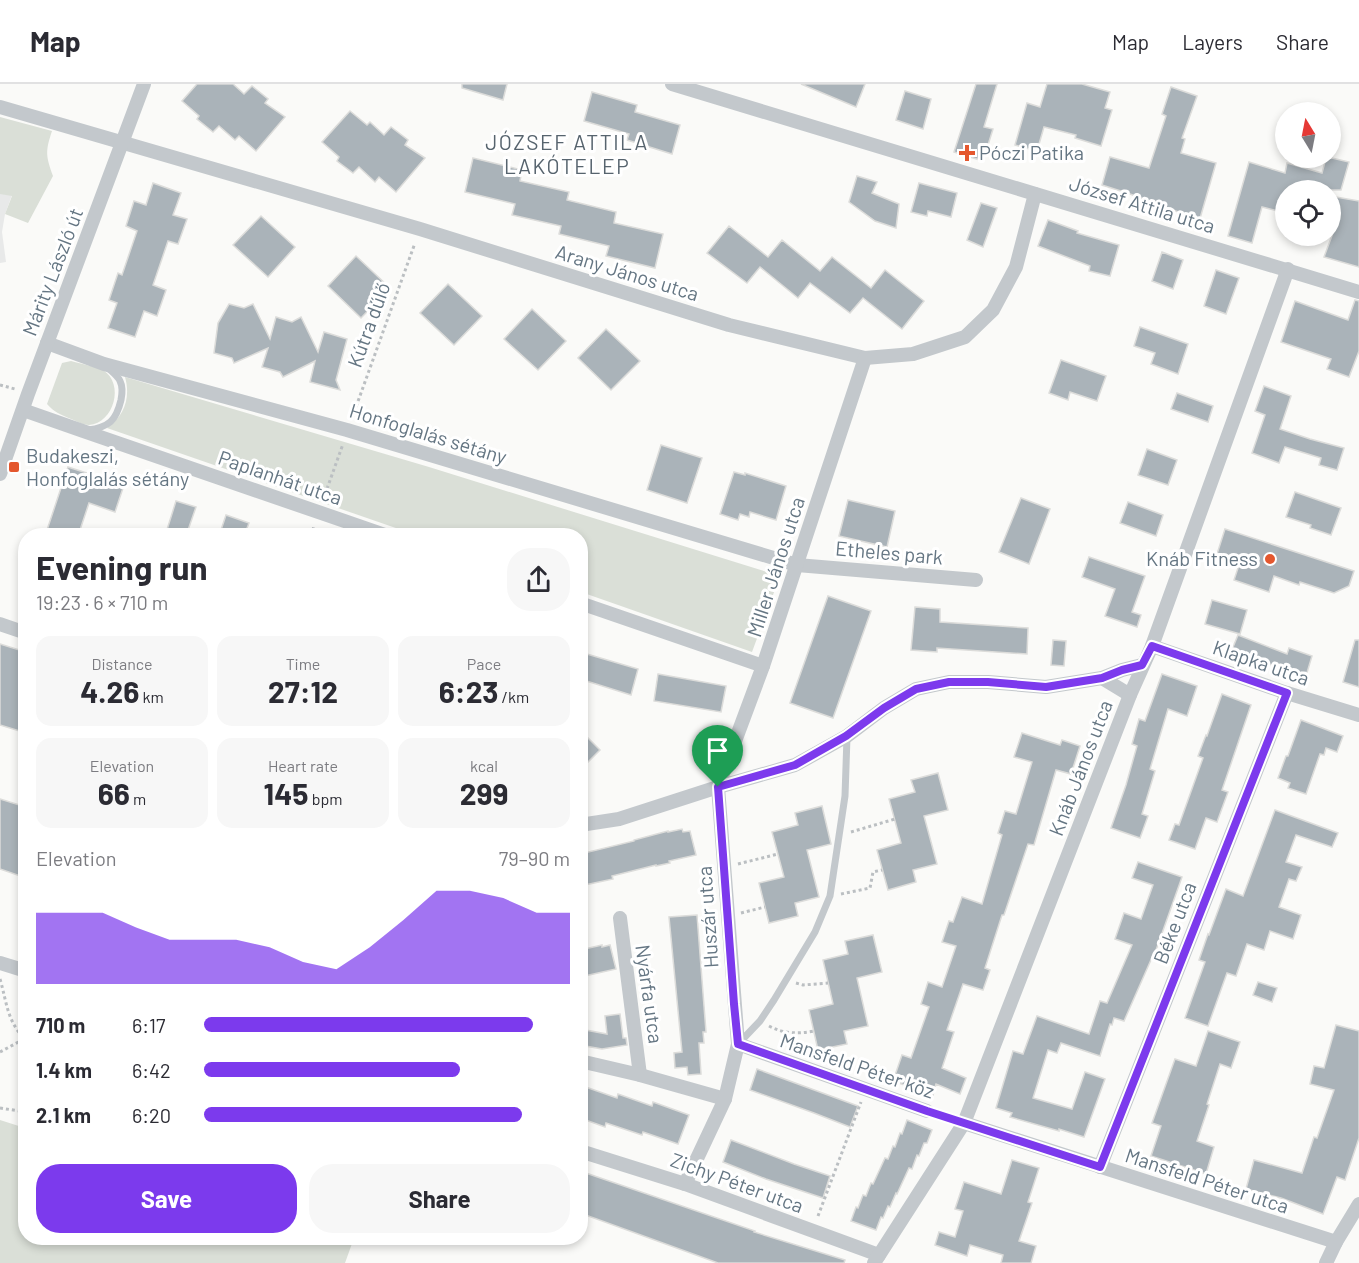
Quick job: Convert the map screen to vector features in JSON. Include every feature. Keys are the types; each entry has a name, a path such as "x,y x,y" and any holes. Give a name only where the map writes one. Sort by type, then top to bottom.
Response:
{"street":[{"name":"Márity László út","path":"0,474 144,84"},
{"name":"József Attila utca","path":"672,84 1359,292"},
{"name":"Arany János utca","path":"0,107 420,229 729,325 865,358 913,354 965,337 993,310 1016,267 1035,194"},
{"name":"Knáb János utca","path":"877,1259 964,1123 1130,695 1152,646 1288,269"},
{"name":"Honfoglalás sétány","path":"47,343 104,364 347,430 797,565"},
{"name":"Miller János utca","path":"718,787 763,666 865,358"},
{"name":"Paplanhát utca","path":"23,410 366,528"},
{"name":"Etheles park","path":"797,565 976,580"},
{"path":"588,606 763,666"},
{"path":"0,624 18,630"},
{"name":"Klapka utca","path":"1152,646 1287,693 1359,714"},
{"path":"588,824 619,819 795,765 846,736 884,708 916,689 949,682 988,682 1046,687 1102,678 1142,665"},
{"path":"1102,678 1130,695"},
{"name":"Béke utca","path":"1100,1167 1287,693"},
{"name":"Huszár utca","path":"685,1184 724,1099 738,1044 718,787"},
{"name":"Nyárfa utca","path":"620,918 640,1075"},
{"path":"0,963 18,969"},
{"name":"Mansfeld Péter köz","path":"738,1044 927,1111"},
{"path":"588,1063 724,1099"},
{"name":"Mansfeld Péter utca","path":"964,1123 1336,1242"},
{"name":"Zichy Péter utca","path":"588,1154 685,1184 812,1231 877,1259"},
{"path":"1326,1263 1359,1204"}],"lane":[{"path":"83,431 96,429 109,423 118,414 123,393 121,381 104,364"},
{"name":"Huszár utca","path":"738,1044 760,1021 786,980 814,932 830,896 845,796 846,736"}],"path":[{"name":"Kútra dűlő","path":"314,528 420,229"},
{"path":"840,834 895,819"},
{"path":"724,867 778,854"},
{"path":"830,896 870,888 873,872 882,870"},
{"path":"756,909 765,907"},
{"path":"0,979 11,1021 18,1032"},
{"path":"786,980 803,985 828,983"},
{"path":"760,1021 779,1031 799,1034 814,1031"},
{"path":"0,1052 18,1043"},
{"path":"812,1231 866,1089"},
{"path":"0,1108 18,1111"}],"shaded area":[{"path":"0,117 52,131 47,154 53,176 28,223 5,214 12,196 0,194"},
{"path":"0,193 12,195 5,214 2,232 6,262 0,263"},
{"path":"71,361 103,370 114,384 114,402 105,418 98,423 82,424 58,413 47,404 62,363"},
{"path":"125,377 429,467 780,576 752,652 588,594 588,528 396,528 107,428 118,418 125,406 127,385"},
{"path":"0,1120 18,1126 18,1245 351,1245 345,1263 0,1263"}],"building":[{"path":"197,84 233,84 244,94 252,86 268,99 265,103 285,117 256,151 239,136 235,140 219,126 213,132 197,119 199,116 182,101"},
{"path":"462,84 507,84 503,100 462,88"},
{"path":"801,84 865,84 856,107"},
{"path":"976,84 997,84 984,127 993,129 983,161 954,152"},
{"path":"1047,84 1082,84 1110,92 1105,108 1112,110 1101,146 1075,138 1076,135 1044,127 1037,151 1015,145 1027,103 1040,107"},
{"path":"1171,87 1197,96 1182,138 1185,139 1181,153 1216,163 1199,222 1180,217 1181,213 1102,185 1110,157 1149,168 1166,116 1162,114"},
{"path":"905,91 931,99 923,129 896,120"},
{"path":"592,92 637,105 635,112 680,125 672,154 627,140 629,134 584,121"},
{"path":"350,111 367,125 370,122 384,135 391,127 408,140 405,145 425,158 396,192 379,177 375,182 359,167 353,173 337,161 339,157 322,142"},
{"path":"473,158 522,170 520,181 569,192 567,200 616,212 614,223 663,234 655,268 606,256 609,246 559,234 561,226 512,215 515,204 465,192"},
{"path":"1341,160 1349,162 1341,190 1341,180 1275,180 1275,210 1262,207 1252,243 1228,236 1249,162 1285,173 1286,168 1304,168 1322,173 1323,168 1341,168"},
{"path":"857,176 877,182 872,193 899,204 896,228 875,221 849,202"},
{"path":"153,183 181,193 173,215 187,219 178,244 168,241 153,285 166,290 157,316 144,311 135,337 108,328 117,303 109,300 118,273 122,275 137,231 126,226 134,201 146,205"},
{"path":"919,183 957,193 951,217 928,211 927,216 911,212"},
{"path":"1341,198 1359,201 1359,267 1324,257 1328,246 1341,246"},
{"path":"981,203 997,208 983,247 967,240"},
{"path":"261,216 295,247 268,277 233,245"},
{"path":"1048,220 1078,231 1077,233 1119,245 1110,276 1089,271 1090,266 1038,246"},
{"path":"729,226 768,257 782,240 820,271 832,257 871,288 885,270 924,301 902,329 863,298 850,313 810,283 798,298 760,267 747,283 707,253"},
{"path":"1162,252 1183,260 1173,289 1152,281"},
{"path":"356,256 390,288 361,318 328,286"},
{"path":"1216,270 1239,278 1226,314 1204,306"},
{"path":"448,284 482,316 454,345 420,313"},
{"path":"1355,300 1359,301 1359,351 1349,377 1327,369 1331,359 1281,342 1295,301 1348,320"},
{"path":"229,304 244,308 253,304 270,339 276,317 292,322 301,317 318,352 324,332 347,339 336,380 340,390 310,382 315,361 283,377 280,372 262,367 268,348 234,363 232,358 214,353 218,323"},
{"path":"532,309 566,341 538,370 504,339"},
{"path":"1140,327 1188,344 1178,374 1151,364 1155,353 1134,346"},
{"path":"606,329 640,361 611,390 578,358"},
{"path":"1061,360 1106,376 1097,401 1070,392 1068,400 1049,393"},
{"path":"1264,386 1291,396 1280,429 1344,448 1337,470 1319,465 1321,458 1285,447 1279,463 1252,453 1265,415 1255,411"},
{"path":"1177,393 1213,406 1208,422 1171,409"},
{"path":"661,445 702,458 687,503 647,490"},
{"path":"1147,449 1177,460 1168,485 1138,475"},
{"path":"68,467 124,485 115,512 89,503 81,528 48,528"},
{"path":"734,472 745,475 745,473 786,486 776,520 750,512 749,517 740,514 738,520 720,514"},
{"path":"1295,492 1341,508 1331,535 1310,528 1311,525 1286,517"},
{"path":"1021,498 1050,509 1029,564 999,552"},
{"path":"848,500 895,511 887,547 839,536"},
{"path":"176,501 196,507 189,528 168,528"},
{"path":"1128,502 1163,515 1156,536 1120,523"},
{"path":"226,515 249,523 247,528 222,528"},
{"name":"Knáb Fitness","path":"1225,529 1354,571 1349,586 1334,593 1300,582 1299,585 1274,576 1269,592 1234,580 1240,562 1217,554"},
{"path":"1089,557 1145,576 1132,612 1141,615 1137,627 1105,616 1115,589 1082,577"},
{"path":"828,596 871,611 833,718 790,703"},
{"path":"1212,600 1247,610 1240,634 1205,624"},
{"path":"915,607 940,609 940,622 1028,628 1027,654 937,648 937,652 911,650"},
{"path":"1238,635 1287,654 1289,648 1312,656 1306,676 1263,662 1262,664 1231,652"},
{"path":"1053,640 1066,641 1064,666 1051,665"},
{"path":"1355,640 1359,640 1359,687 1343,682"},
{"path":"0,644 18,650 18,731 0,725"},
{"path":"588,654 638,669 631,695 588,682"},
{"path":"658,674 726,686 721,712 654,701"},
{"path":"1162,674 1197,686 1187,716 1168,709 1150,769 1155,771 1142,814 1148,816 1140,838 1111,828 1137,746 1132,744 1139,719 1145,721"},
{"path":"1222,694 1251,705 1222,790 1228,792 1217,822 1206,818 1195,849 1169,840 1175,824 1179,825 1203,758 1198,756"},
{"path":"1301,720 1343,736 1337,752 1326,748 1324,755 1320,754 1306,794 1288,788 1290,783 1278,778"},
{"path":"1022,733 1060,745 1062,740 1080,746 1071,774 1056,770 1034,845 1028,844 1004,915 1002,915 985,968 990,970 983,990 963,984 947,1030 954,1032 942,1068 966,1078 960,1094 936,1084 933,1095 893,1081 902,1055 911,1058 929,1007 921,1004 928,982 942,987 956,946 942,942 949,921 953,922 962,897 982,904 1002,835 998,833 1005,811 1016,814 1032,762 1014,757"},
{"path":"588,738 600,750 588,762"},
{"path":"938,773 948,810 924,816 937,864 913,870 916,882 888,890 877,850 901,843 889,799 915,792 911,780"},
{"path":"0,799 18,805 18,875 0,869"},
{"path":"822,806 831,844 807,850 819,897 795,903 798,916 769,923 759,883 784,877 772,832 798,825 795,813"},
{"path":"1275,810 1338,833 1332,847 1296,835 1286,862 1302,867 1296,881 1289,879 1279,907 1301,915 1293,939 1270,931 1264,950 1247,944 1236,976 1227,973 1208,1026 1185,1018 1205,962 1199,960 1226,889 1243,896"},
{"path":"682,829 683,832 690,831 696,855 588,884 588,852"},
{"path":"1138,862 1182,877 1155,953 1124,1021 1114,1018 1112,1025 1110,1024 1100,1056 1061,1043 1057,1053 1048,1050 1033,1098 1072,1109 1085,1072 1105,1079 1084,1137 1010,1117 1012,1113 996,1108 1013,1051 1023,1054 1037,1016 1089,1034 1100,1001 1107,1003 1132,945 1115,939 1124,913 1141,919 1153,885 1132,878"},
{"path":"697,915 706,1032 703,1032 704,1043 699,1043 701,1074 688,1075 687,1067 675,1068 674,1053 682,1052 669,917"},
{"path":"873,935 882,972 857,978 868,1026 844,1031 847,1044 818,1050 809,1010 833,1004 823,960 848,954 845,941"},
{"path":"610,945 616,969 588,975 588,948"},
{"path":"1258,982 1277,988 1272,1002 1253,995"},
{"path":"620,1014 623,1038 626,1038 627,1045 602,1049 588,1046 588,1030 607,1034 605,1016"},
{"path":"1336,1025 1359,1031 1359,1138 1345,1180 1337,1177 1323,1214 1281,1198 1246,1189 1254,1160 1302,1173 1334,1090 1310,1084 1314,1066 1324,1068"},
{"path":"1208,1031 1240,1042 1231,1068 1220,1064 1197,1141 1214,1147 1206,1174 1151,1156 1161,1126 1152,1123 1175,1059 1196,1066"},
{"path":"757,1069 858,1106 850,1127 750,1090"},
{"path":"588,1088 617,1098 618,1094 652,1106 653,1102 689,1115 678,1144 606,1123 605,1127 588,1121"},
{"path":"907,1120 932,1130 927,1143 924,1143 919,1156 917,1155 912,1169 909,1168 876,1230 851,1221 856,1207 858,1208 863,1195 866,1196 885,1158 888,1159 893,1146 895,1147"},
{"path":"731,1140 830,1176 823,1198 723,1162"},
{"path":"1012,1160 1039,1168 1028,1202 1032,1203 1019,1241 1036,1246 1031,1263 1001,1263 1003,1255 970,1245 967,1256 935,1245 939,1232 955,1237 963,1211 955,1209 964,1182 1001,1194"},
{"path":"588,1174 754,1232 845,1260 844,1263 718,1263 588,1216"}],"place":[{"name":"Póczi Patika","path":"967,153"},
{"name":"Budakeszi, Honfoglalás sétány","path":"14,467"},
{"name":"Knáb Fitness","path":"1270,559"}],"district":[{"name":"JÓZSEF ATTILA LAKÓTELEP","path":"567,155"}],"route":[{"path":"1152,646 1287,693 1100,1167 927,1111 738,1044 718,787 795,765 846,736 884,708 916,689 949,682 988,682 1046,687 1102,678 1142,665 1152,646"}]}
